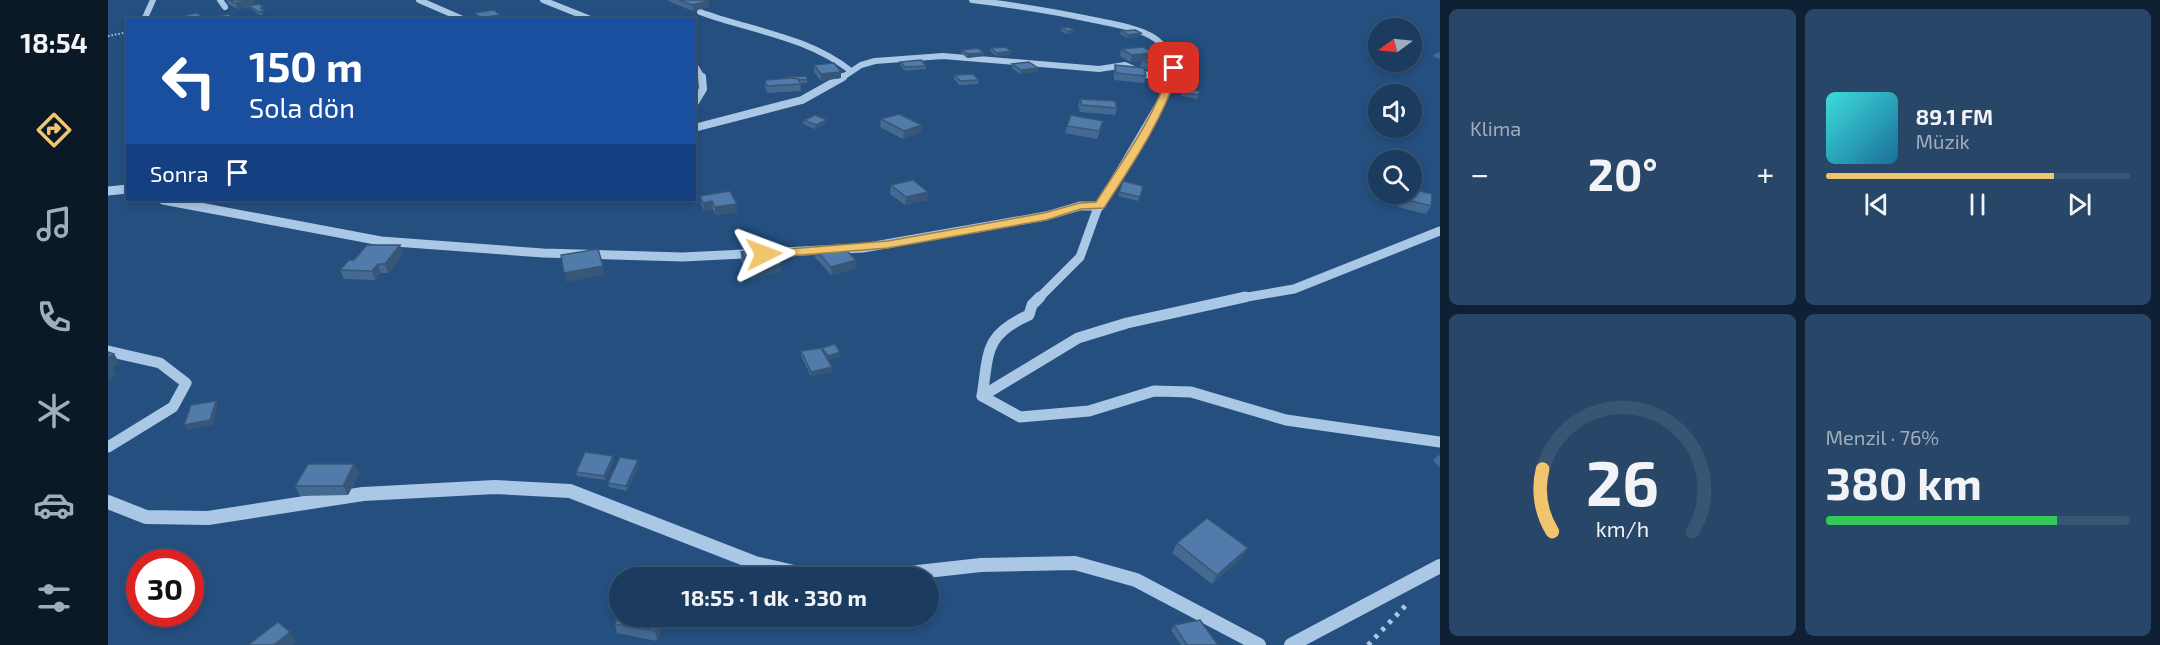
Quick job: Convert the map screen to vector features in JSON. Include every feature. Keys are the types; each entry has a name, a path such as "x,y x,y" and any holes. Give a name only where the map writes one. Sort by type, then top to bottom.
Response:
{"street":[{"path":"145,18 153,0"},
{"path":"220,0 225,7"},
{"path":"419,0 460,18"},
{"path":"543,0 588,18"},
{"path":"972,0 1034,7 1128,27 1153,36 1166,51 1174,68 1168,87 1148,126 1100,206 1080,257 1032,305 1029,315 1009,324 991,344 982,396"},
{"path":"700,12 725,22 802,41 836,58 851,71"},
{"path":"696,127 802,100 823,90 864,63 929,56 1099,69 1125,65 1149,74 1168,87"},
{"path":"696,67 705,82 704,91 696,101"},
{"path":"110,191 126,191"},
{"path":"168,201 381,241 543,253 682,257 863,248 1046,216 1080,206 1100,206"},
{"path":"982,396 1078,338 1127,323 1171,315 1223,301 1294,289 1440,231"},
{"path":"108,351 160,363 186,383 172,407 108,447"},
{"path":"982,396 1020,417 1089,411 1154,391 1191,392 1286,420 1440,442"},
{"path":"108,502 146,517 207,518 363,494 495,487 570,490 755,563 772,567"},
{"path":"939,570 981,565 1075,563 1136,580 1259,645"},
{"path":"1291,645 1440,566"}],"path":[{"path":"108,36 126,32"},
{"path":"1368,645 1415,596"}],"building":[{"path":"229,0 251,0 235,3"},
{"path":"679,0 705,0 708,1 693,5"},
{"path":"259,4 264,7 261,8 262,12 249,6"},
{"path":"494,10 500,15 481,18 475,13"},
{"path":"196,13 202,16 194,18 173,18"},
{"path":"229,14 232,17 220,18 217,16"},
{"path":"1068,27 1074,30 1068,31 1061,28"},
{"path":"1135,30 1141,33 1128,35 1121,31"},
{"path":"1005,47 1011,51 997,53 991,48"},
{"path":"1143,47 1154,53 1132,55 1121,49"},
{"path":"978,48 984,53 968,54 962,50"},
{"path":"1142,59 1159,59 1171,68 1160,70"},
{"path":"921,60 926,66 905,67 900,62"},
{"path":"1029,62 1038,68 1021,70 1012,64"},
{"path":"834,63 841,72 821,74 814,65"},
{"path":"1115,65 1144,68 1146,76 1116,73"},
{"path":"973,74 979,80 960,81 955,75"},
{"path":"807,76 807,80 786,79 786,77"},
{"path":"798,79 801,84 767,86 765,80"},
{"path":"1184,88 1200,91 1198,95 1182,92"},
{"path":"1080,99 1115,101 1117,108 1082,105"},
{"path":"899,114 922,125 904,131 881,119"},
{"path":"815,115 827,120 816,125 804,120"},
{"path":"1071,115 1103,121 1099,131 1067,126"},
{"path":"913,180 928,192 906,197 891,185"},
{"path":"1123,181 1143,186 1140,197 1119,192"},
{"path":"730,191 737,204 715,207 712,201 703,203 700,196"},
{"path":"1422,192 1432,194 1431,206 1422,204"},
{"path":"839,243 856,260 831,267 815,249"},
{"path":"367,245 400,245 385,264 378,264 372,271 340,270 349,260 354,260"},
{"path":"769,246 781,264 752,270 741,252"},
{"path":"598,249 603,266 564,273 561,255"},
{"path":"835,344 840,352 828,356 822,348"},
{"path":"821,348 832,367 811,372 801,351"},
{"path":"216,401 210,420 184,425 191,405"},
{"path":"585,452 613,456 604,476 576,472"},
{"path":"620,457 638,460 626,486 608,483"},
{"path":"308,464 354,464 343,486 295,486"},
{"path":"1207,518 1248,548 1217,575 1177,543"},
{"path":"1200,620 1218,645 1187,645 1174,625"},
{"path":"278,622 290,632 274,645 248,645"},
{"path":"632,627 656,627 655,631"}],"route":[{"path":"764,254 888,245 1046,216 1080,206 1100,206 1148,126 1168,87 1174,68"}]}
